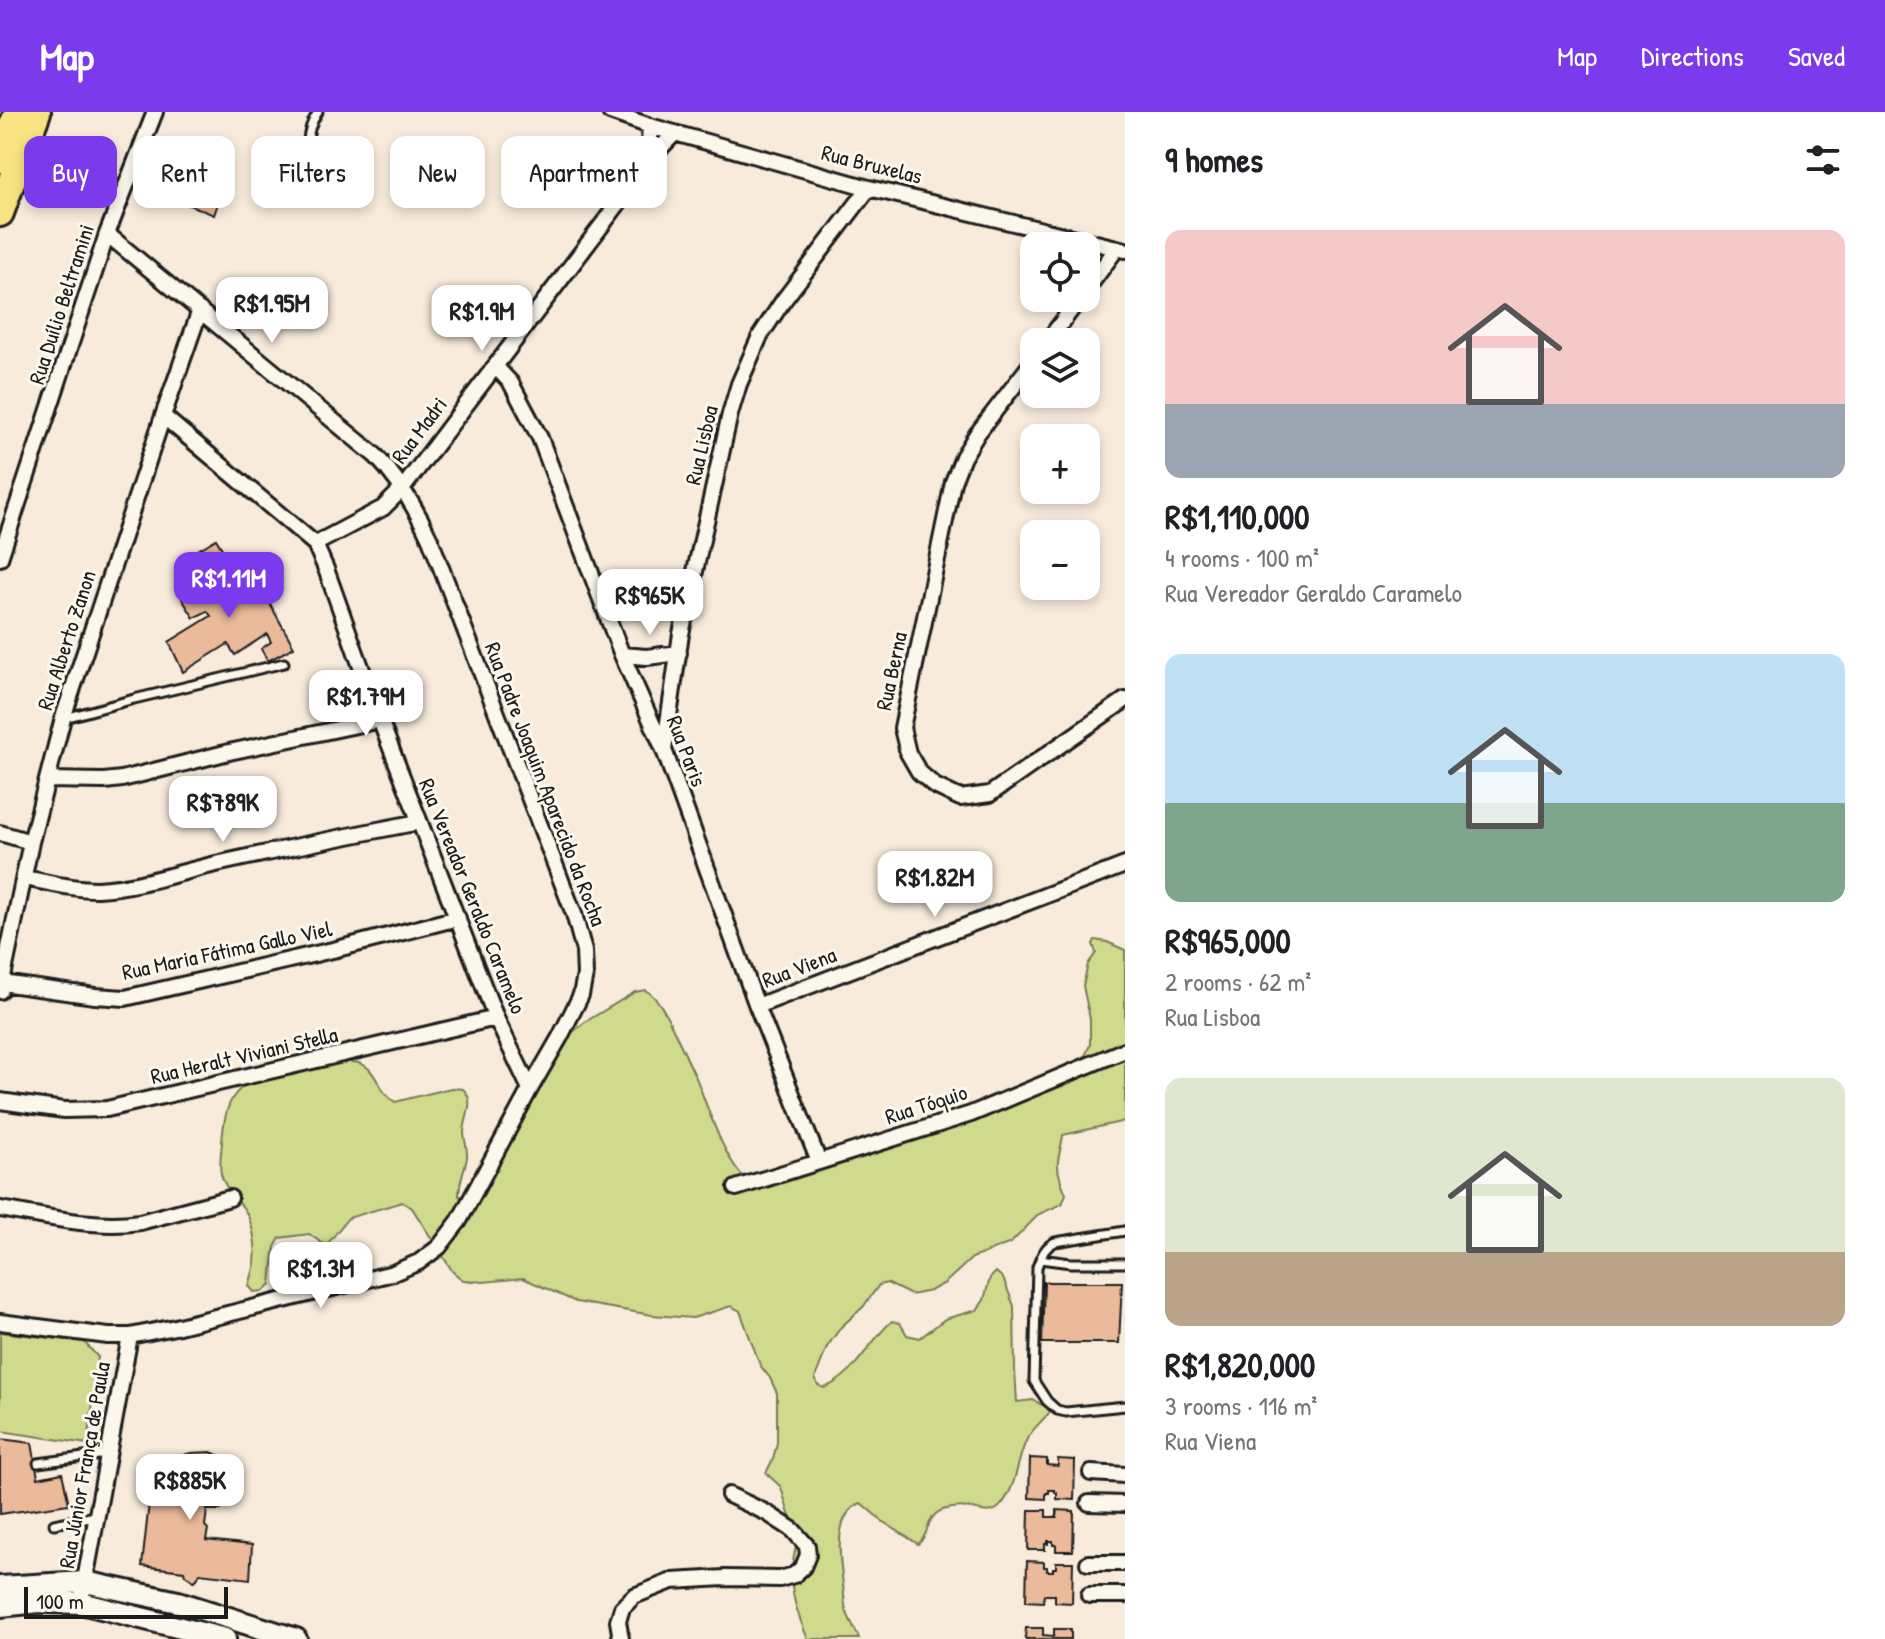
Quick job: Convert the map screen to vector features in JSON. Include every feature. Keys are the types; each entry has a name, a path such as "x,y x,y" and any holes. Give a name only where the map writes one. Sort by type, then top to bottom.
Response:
{"highway":[{"path":"0,159 18,112"},
{"path":"0,213 37,112"}],"main road":[{"path":"0,1587 85,1582 178,1602 270,1635 296,1639"},
{"path":"0,1606 40,1602 81,1603 225,1639"}],"street":[{"name":"Rua Duílio Beltramini","path":"0,558 107,234 155,112"},
{"name":"Rua Bruxelas","path":"610,112 869,188 1121,249"},
{"path":"649,136 650,126"},
{"name":"Rua Madri","path":"667,141 675,133"},
{"name":"Rua Lisboa","path":"664,750 681,634 739,384 760,336 783,301 869,188"},
{"name":"Rua Madri","path":"315,544 383,508 403,488 615,208"},
{"name":"Rua Padre Joaquim Aparecido da Rocha","path":"0,1322 130,1336 393,1273 419,1262 439,1247 459,1221 560,1037 581,995 585,975 584,951 574,914 415,506 376,456 107,234"},
{"path":"1100,274 1121,249"},
{"name":"Rua Alberto Zanon","path":"1,987 31,842 63,718 200,310"},
{"name":"Rua Paris","path":"495,366 511,383 540,438 622,655 664,750 757,1006 819,1162"},
{"name":"Rua Berna","path":"1020,378 977,434 953,482 902,728 908,753 919,772 935,786 960,798 990,794 1125,700"},
{"name":"Rua Vereador Geraldo Caramelo","path":"163,416 315,544 496,1018 530,1089"},
{"path":"622,655 647,657 679,653"},
{"path":"48,780 122,779 229,752 380,720"},
{"path":"25,878 68,887 126,887 328,839 419,822"},
{"path":"0,833 31,842"},
{"name":"Rua Viena","path":"757,1006 1125,865"},
{"name":"Rua Maria Fátima Gallo Viel","path":"1,987 125,998 458,918"},
{"name":"Rua Heralt Viviani Stella","path":"0,1101 64,1110 107,1109 496,1018"},
{"name":"Rua Tóquio","path":"736,1188 971,1114 1125,1050"},
{"path":"0,1209 95,1223 125,1224 230,1198"},
{"name":"Rua Júnior França de Paula","path":"81,1603 130,1336"},
{"path":"1091,1473 1125,1475"},
{"path":"621,1639 618,1621 622,1608 634,1596 672,1581 780,1579 794,1575 803,1567 808,1555 807,1546 793,1530 767,1513 729,1495"},
{"path":"1089,1503 1125,1504"},
{"path":"1088,1563 1125,1563"},
{"path":"1089,1595 1125,1595"}],"lane":[{"path":"307,136 318,112"},
{"path":"63,718 284,663"},
{"path":"1125,1231 1048,1245 1037,1267 1034,1381 1057,1410 1066,1412 1125,1406"},
{"path":"1040,1259 1071,1263 1125,1263"},
{"path":"38,1463 108,1454"},
{"path":"54,1524 97,1516"}],"green space":[{"path":"1095,940 1125,950 1125,1121 1063,1135 1058,1158 1066,1194 1062,1204 1039,1214 1011,1243 972,1258 945,1283 930,1291 911,1295 887,1283 879,1285 827,1347 815,1378 818,1385 824,1388 835,1383 853,1367 892,1321 900,1323 907,1335 920,1338 945,1319 977,1310 984,1300 990,1278 996,1272 1003,1278 1014,1306 1017,1402 1033,1400 1052,1410 1027,1439 1011,1489 1002,1504 994,1510 986,1512 962,1507 943,1510 934,1516 918,1544 861,1503 852,1509 842,1527 840,1551 846,1610 859,1639 808,1639 802,1624 792,1587 799,1534 781,1487 766,1473 777,1443 777,1393 760,1365 740,1311 731,1306 693,1318 652,1315 576,1302 523,1278 483,1282 463,1280 453,1272 412,1208 402,1202 348,1218 326,1246 309,1234 280,1238 275,1247 271,1284 264,1291 254,1292 249,1286 255,1262 254,1235 247,1214 227,1188 220,1170 220,1159 225,1116 233,1097 260,1077 351,1062 369,1069 395,1102 451,1088 463,1089 469,1104 464,1132 467,1158 459,1191 459,1196 463,1198 477,1188 567,1037 585,1022 635,992 645,990 660,1004 667,1016 724,1147 746,1179 998,1104 1073,1069 1084,1058 1090,1045 1090,1019 1083,986 1088,964 1096,953"},
{"path":"0,1332 84,1342 98,1357 88,1444 0,1431"}],"building":[{"path":"196,208 216,208 214,215"},
{"path":"216,539 234,568 215,580 198,550"},
{"path":"201,564 214,587 244,569 250,580 255,577 294,647 268,661 261,649 271,642 267,634 235,655 228,644 183,672 169,642 211,616 207,611 194,618 182,599 197,592 187,574"},
{"path":"1044,1282 1122,1282 1119,1343 1042,1343"},
{"path":"0,1439 32,1443 38,1478 62,1473 69,1504 0,1514"},
{"path":"211,1452 236,1468 197,1494 206,1494 220,1510 207,1510 206,1540 252,1545 250,1579 200,1573 194,1581 184,1571 142,1566 149,1503 156,1497 145,1482 169,1463 178,1473 183,1468 177,1461 184,1455"},
{"path":"1030,1458 1047,1459 1047,1465 1058,1466 1058,1459 1075,1460 1074,1500 1057,1499 1055,1490 1046,1493 1046,1499 1029,1498"},
{"path":"1029,1510 1046,1510 1046,1517 1057,1517 1057,1510 1074,1511 1073,1551 1056,1551 1053,1541 1045,1544 1045,1550 1028,1550"},
{"path":"1027,1561 1044,1562 1047,1571 1056,1568 1056,1562 1073,1562 1072,1603 1055,1602 1055,1595 1044,1595 1043,1602 1026,1601"},
{"path":"1026,1628 1043,1628 1043,1635 1054,1636 1054,1629 1071,1629 1071,1639 1025,1639"}]}
